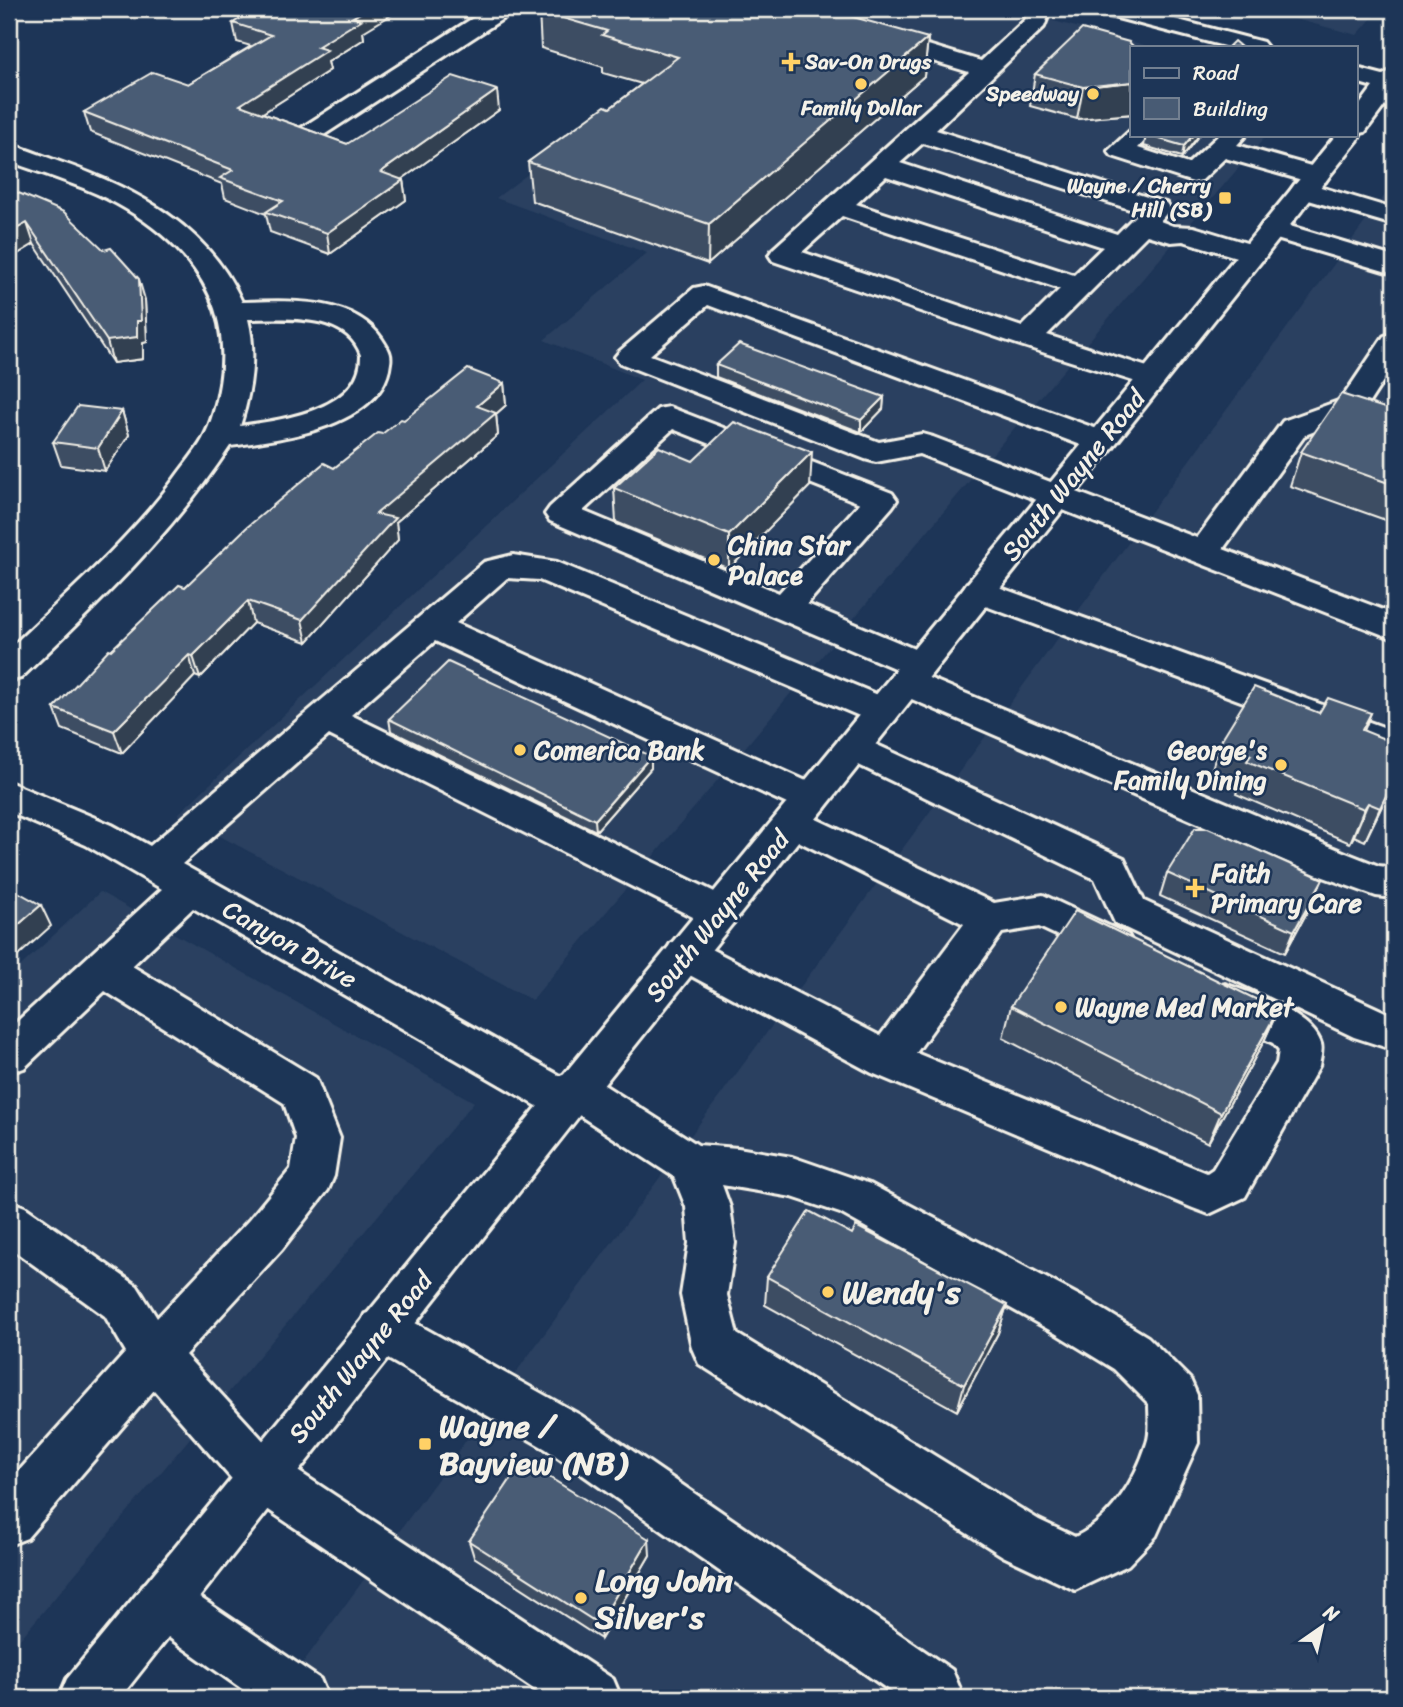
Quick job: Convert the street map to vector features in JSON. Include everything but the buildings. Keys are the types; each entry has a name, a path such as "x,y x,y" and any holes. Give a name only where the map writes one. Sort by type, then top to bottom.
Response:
{"street":[{"path":"304,137 502,9"},
{"path":"785,9 986,70"},
{"path":"1040,9 1035,22 986,70 783,255 1152,378"},
{"path":"1115,9 1224,43 1247,46"},
{"path":"1358,75 1392,82 1358,124"},
{"path":"919,133 1149,216 1171,234 1184,233 1263,242 1394,266"},
{"path":"1136,136 1121,151 1192,174"},
{"name":"South Wayne Road","path":"86,1698 1348,136"},
{"path":"1027,338 1228,139"},
{"path":"1195,141 1228,139 1310,183 1394,217"},
{"path":"9,152 112,192 148,212 201,259 232,311 237,369 234,396 219,438 175,502 134,549 9,669"},
{"path":"882,166 1121,244"},
{"path":"837,206 1079,286"},
{"path":"1100,441 704,294 630,357 876,452 922,444 1394,627"},
{"path":"219,438 267,432 321,417 367,389 374,373 377,354 364,333 323,314 298,311 232,311"},
{"path":"1203,553 1294,428 1352,406 1394,342"},
{"path":"1352,406 1384,417"},
{"path":"784,608 881,500 669,416 561,514 784,608 902,686"},
{"path":"153,866 488,575 513,566 545,570 902,686 1332,864 1376,881 1394,883"},
{"path":"979,591 1394,746"},
{"path":"430,625 802,810 989,919 1043,912 1153,965"},
{"path":"324,717 719,912"},
{"path":"853,747 1110,869 1129,912 1369,1025 1394,1033"},
{"name":"Canyon Drive","path":"9,796 99,835 691,1164"},
{"path":"9,1055 190,887"},
{"path":"887,1060 989,919"},
{"path":"685,954 887,1060 1209,1194 1229,1183 1298,1066 1301,1046 1288,1031 1190,984"},
{"path":"9,1520 154,1354 266,1234 312,1176 318,1138 301,1091 102,968"},
{"path":"691,1164 738,1167 792,1177 853,1198 1073,1317 1131,1353 1173,1395 1173,1443 1138,1518 1110,1547 1075,1564 1021,1538 716,1348 704,1295 712,1243 708,1207 691,1164"},
{"path":"9,1221 121,1301 154,1354 263,1477 594,1698"},
{"path":"382,1330 563,1432 933,1689 930,1698"},
{"path":"162,1602 301,1698"}],"shaded area":[{"path":"747,9 1008,9 1148,46 1130,46 1130,136 1266,136 1043,394 532,1000 178,814 642,380 544,340 647,253 496,198"},
{"path":"1256,9 1380,9 1357,35"},
{"path":"1394,183 1394,1698 277,1698 517,1371"},
{"path":"100,892 474,1102 9,1652 9,977"}],"place":[{"name":"Sav-On Drugs","path":"791,62"},
{"name":"Family Dollar","path":"861,84"},
{"name":"Speedway","path":"1093,94"},
{"name":"Wayne / Cherry Hill (SB)","path":"1225,198"},
{"name":"China Star Palace","path":"714,560"},
{"name":"Comerica Bank","path":"520,750"},
{"name":"George's Family Dining","path":"1281,765"},
{"name":"Faith Primary Care","path":"1195,888"},
{"name":"Wayne Med Market","path":"1061,1007"},
{"name":"Wendy's","path":"828,1292"},
{"name":"Wayne / Bayview (NB)","path":"425,1444"},
{"name":"Long John Silver's","path":"581,1598"}]}
